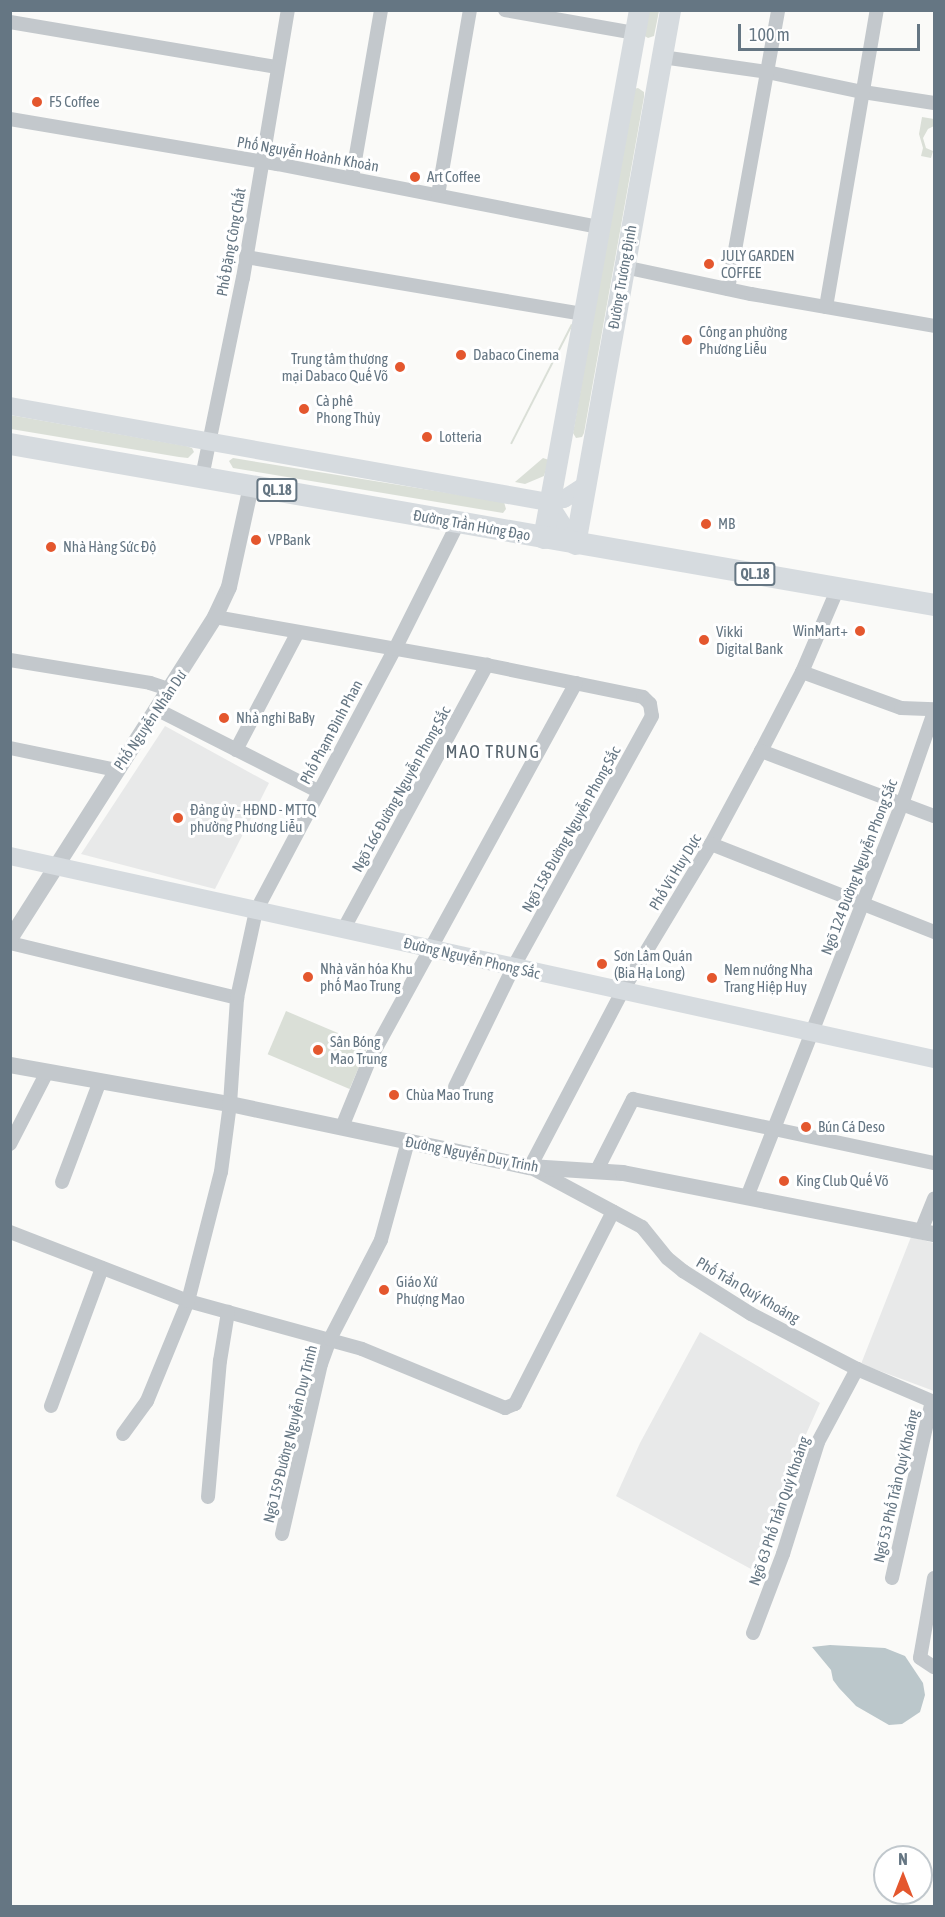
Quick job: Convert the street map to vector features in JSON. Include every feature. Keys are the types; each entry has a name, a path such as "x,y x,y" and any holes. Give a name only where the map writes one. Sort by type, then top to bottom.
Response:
{"highway":[{"name":"Đường Trần Hưng Đạo","path":"10,444 934,605"}],"main road":[{"path":"543,538 639,10"},
{"name":"Đường Trương Định","path":"575,544 670,10"},
{"path":"633,42 662,57"},
{"path":"10,406 548,502 564,499 584,486"},
{"path":"548,502 575,544"},
{"name":"Đường Nguyễn Phong Sắc","path":"10,856 934,1059"}],"street":[{"name":"Phố Đặng Công Chất","path":"202,477 246,257 260,162 288,10"},
{"path":"352,178 381,10"},
{"path":"438,195 470,10"},
{"path":"505,10 555,15 633,42"},
{"path":"728,289 778,10"},
{"path":"825,307 878,10"},
{"path":"10,22 277,68"},
{"path":"662,57 767,72 862,92 934,102"},
{"name":"Phố Nguyễn Hoành Khoản","path":"10,119 352,178 598,227"},
{"path":"246,257 582,314"},
{"path":"624,267 728,289 934,326"},
{"name":"Phố Nguyễn Nhân Dư","path":"10,941 59,866 116,770 171,690 215,617 229,587 251,486"},
{"name":"Phố Phạm Đình Phan","path":"123,1434 147,1401 188,1300 221,1172 230,1104 237,998 256,911 395,649 458,523"},
{"name":"Phố Vũ Huy Dực","path":"530,1167 623,990 711,844 761,752 802,672 838,588"},
{"path":"215,617 576,683 369,1061 342,1127"},
{"path":"236,750 298,632"},
{"path":"10,660 150,683 171,690"},
{"name":"Ngõ 166 Đường Nguyễn Phong Sắc","path":"343,930 487,665"},
{"path":"802,672 901,708 934,711"},
{"name":"Ngõ 158 Đường Nguyễn Phong Sắc","path":"455,1087 513,968 652,716 651,704 643,697 576,683"},
{"path":"158,710 318,791"},
{"name":"Ngõ 124 Đường Nguyễn Phong Sắc","path":"747,1197 902,804 934,711"},
{"path":"10,748 116,770"},
{"path":"761,752 934,816"},
{"path":"711,844 934,932"},
{"path":"10,941 237,998"},
{"name":"Đường Nguyễn Duy Trinh","path":"10,1065 230,1104 530,1167 623,1173 928,1232"},
{"path":"10,1144 47,1072"},
{"path":"62,1182 100,1081"},
{"path":"596,1172 633,1099 934,1163"},
{"name":"Ngõ 159 Đường Nguyễn Duy Trinh","path":"282,1534 321,1364 330,1340 381,1240 408,1141"},
{"name":"Phố Trần Quý Khoáng","path":"530,1167 642,1227 667,1258 699,1283 857,1369 933,1401"},
{"path":"928,1232 934,1199"},
{"path":"10,1232 188,1300 362,1349 493,1405 511,1408 613,1212"},
{"path":"51,1406 102,1269"},
{"path":"208,1497 220,1361 228,1312"},
{"name":"Ngõ 63 Phố Trần Quý Khoáng","path":"753,1633 783,1554 818,1442 857,1369"},
{"name":"Ngõ 53 Phố Trần Quý Khoáng","path":"892,1578 933,1401"},
{"path":"934,1578 920,1659 934,1667"}],"shaded area":[{"path":"646,11 659,11 654,36 648,38 643,35"},
{"path":"638,88 644,92 644,97 584,433 582,437 576,438 573,433 633,89"},
{"path":"922,117 934,119 934,126 928,129 923,138 926,148 933,151 931,158 921,156 923,148 919,134"},
{"path":"571,324 573,325 512,444 510,443"},
{"path":"10,415 186,446 192,448 194,452 188,458 179,457 11,429"},
{"path":"233,458 504,502 506,509 503,513 233,468 229,461"},
{"path":"543,458 549,460 544,476 525,484 515,482"},
{"name":"Đảng ủy - HĐND - MTTQ phường Phương Liễu","path":"165,726 269,783 215,889 81,854"},
{"name":"Sân Bóng Mao Trung","path":"286,1011 368,1046 350,1089 268,1054"},
{"path":"911,1237 934,1243 934,1391 861,1364"},
{"path":"700,1332 820,1403 751,1569 616,1496 640,1443"},
{"path":"830,1645 885,1648 905,1656 923,1683 925,1695 920,1712 902,1724 889,1725 856,1706 833,1680 831,1670 812,1647"}],"place":[{"name":"F5 Coffee","path":"37,102"},
{"name":"Art Coffee","path":"415,177"},
{"name":"JULY GARDEN COFFEE","path":"709,264"},
{"name":"Công an phường Phương Liễu","path":"687,340"},
{"name":"Dabaco Cinema","path":"461,355"},
{"name":"Trung tâm thương mại Dabaco Quế Võ","path":"400,367"},
{"name":"Cà phê Phong Thủy","path":"304,409"},
{"name":"Lotteria","path":"427,437"},
{"name":"MB","path":"706,524"},
{"name":"VPBank","path":"256,540"},
{"name":"Nhà Hàng Sức Độ","path":"51,547"},
{"name":"WinMart+","path":"860,631"},
{"name":"Vikki Digital Bank","path":"704,640"},
{"name":"Nhà nghỉ BaBy","path":"224,718"},
{"name":"Đảng ủy - HĐND - MTTQ phường Phương Liễu","path":"178,818"},
{"name":"Sơn Lâm Quán (Bia Hạ Long)","path":"602,964"},
{"name":"Nhà văn hóa Khu phố Mao Trung","path":"308,977"},
{"name":"Nem nướng Nha Trang Hiệp Huy","path":"712,978"},
{"name":"Sân Bóng Mao Trung","path":"318,1050"},
{"name":"Chùa Mao Trung","path":"394,1095"},
{"name":"Bún Cá Deso","path":"806,1127"},
{"name":"King Club Quế Võ","path":"784,1181"},
{"name":"Giáo Xứ Phượng Mao","path":"384,1290"}],"district":[{"name":"MAO TRUNG","path":"493,752"}]}
